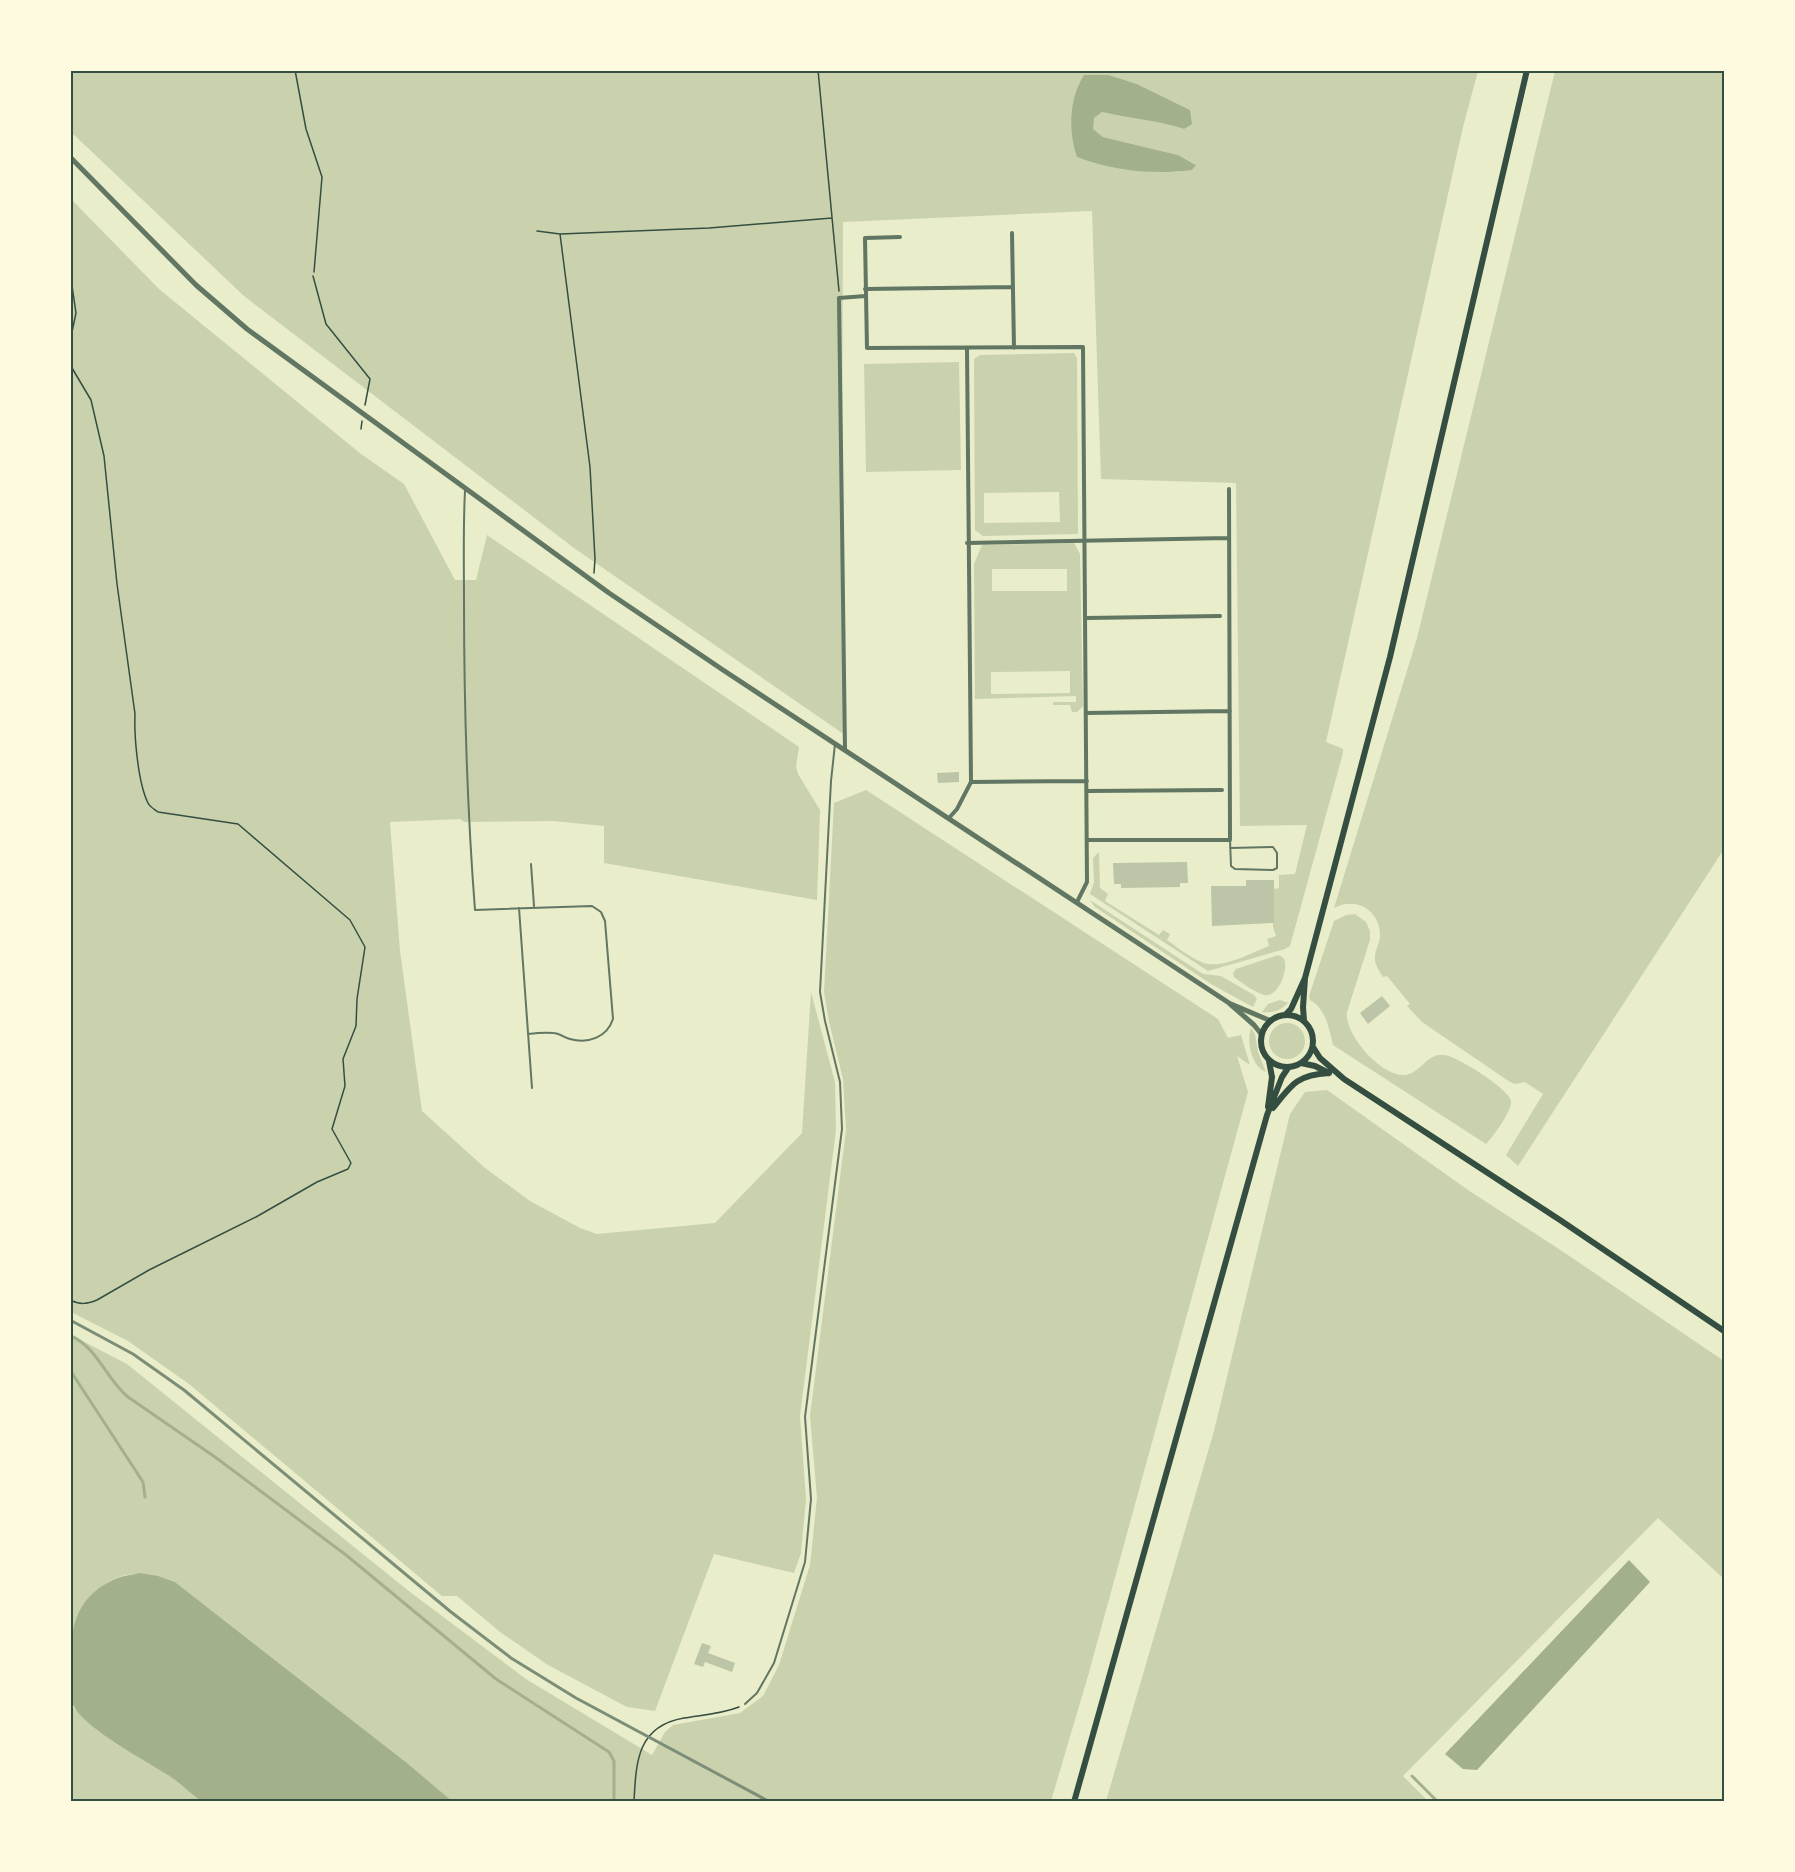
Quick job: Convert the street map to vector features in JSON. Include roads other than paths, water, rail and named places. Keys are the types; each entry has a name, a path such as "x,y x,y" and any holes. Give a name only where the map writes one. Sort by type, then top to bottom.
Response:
{"main road":[{"path":"1286,1015 1305,978 1390,657 1527,70"},
{"path":"1304,1022 1305,978"},
{"path":"1267,1115 1272,1077 1269,1060 1263,1050 1262,1035 1271,1021 1286,1015 1296,1016 1304,1022 1313,1035 1313,1047 1308,1058 1301,1064 1288,1068 1269,1060"},
{"path":"1313,1047 1320,1058 1344,1079 1725,1330"},
{"path":"1301,1064 1316,1066 1344,1079"},
{"path":"1074,1802 1267,1115 1282,1077 1288,1068"},
{"path":"1267,1115 1298,1079 1308,1075 1329,1073"}],"street":[{"path":"70,157 196,285 247,329 594,581 704,657 1229,1003 1271,1021"},
{"path":"1012,233 1014,348"},
{"path":"900,237 865,238 867,348 1083,347 1088,840 1087,882 1077,902"},
{"path":"865,289 1013,287"},
{"path":"845,750 839,298 865,296"},
{"path":"948,818 957,809 971,782 967,348"},
{"path":"1088,840 1230,840 1229,489"},
{"path":"968,543 1228,538"},
{"path":"1086,618 1220,616"},
{"path":"1086,713 1230,711"},
{"path":"971,782 1087,781"},
{"path":"1087,791 1222,790"},
{"path":"1229,1003 1262,1035"}],"lane":[{"path":"465,488 466,757 468,822 475,910 592,906 601,912 605,921 613,1019 610,1028 597,1038 573,1040 552,1032 528,1034"},
{"path":"745,1704 757,1693 774,1663 805,1562 811,1499 805,1417 842,1129 840,1082 820,992 835,744"},
{"path":"1230,840 1230,848 1231,866 1235,869 1273,870 1276,868 1277,853 1273,847 1230,848"},
{"path":"531,864 534,907"},
{"path":"519,908 532,1088"}],"waterway":[{"path":"71,1336 88,1348 128,1397 215,1457 346,1555 496,1679 609,1752 614,1761 614,1802"},
{"path":"70,1370 143,1482 145,1497"},
{"path":"1412,1776 1438,1802"}],"railway":[{"path":"70,1320 133,1354 184,1390 451,1612 511,1658 576,1698 770,1802"}]}
